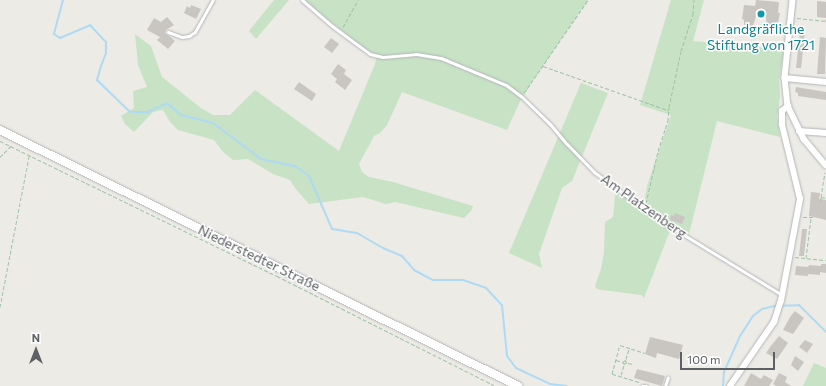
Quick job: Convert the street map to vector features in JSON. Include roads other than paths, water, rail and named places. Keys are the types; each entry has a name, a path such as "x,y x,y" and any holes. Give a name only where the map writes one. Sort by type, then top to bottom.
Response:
{"main road":[{"name":"Niederstedter Straße","path":"0,130 518,386"}],"street":[{"path":"793,0 785,93 788,106 799,130 825,167"},
{"path":"786,78 826,82"},
{"path":"730,386 772,327 781,301 800,192 782,125 782,111 788,106"},
{"path":"799,130 826,133"}],"lane":[{"path":"168,32 182,37 189,36 195,32 213,0"},
{"name":"Am Platzenberg","path":"302,0 370,54 382,57 416,54 441,58 506,85 522,97 550,124 582,160 645,209 781,301"},
{"path":"665,386 668,377"}],"waterway":[{"path":"63,0 54,34 60,38 90,25 106,42 106,53 97,80 130,112 148,112 167,103 181,115 213,123 261,159 295,166 309,176 332,229 357,233 383,248 402,256 414,270 433,280 463,280 486,288 502,305 507,356 516,368 550,384 567,386"},
{"path":"723,386 724,372 740,336 753,316 762,309 774,306 799,305 826,332"}],"place":[{"name":"Landgräfliche Stiftung von 1721","path":"761,14"}]}
